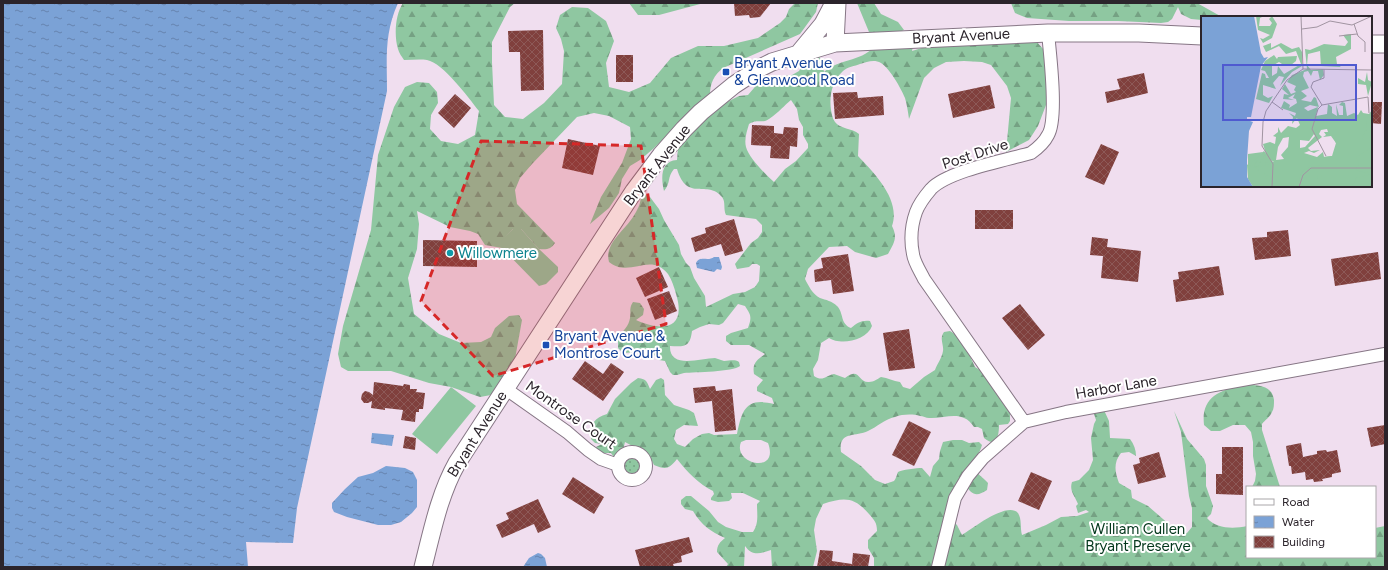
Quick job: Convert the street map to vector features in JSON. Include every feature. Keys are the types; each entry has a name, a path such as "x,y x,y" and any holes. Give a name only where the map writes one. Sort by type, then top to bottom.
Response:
{"main road":[{"path":"835,43 836,3"},
{"path":"799,53 823,24 836,3"},
{"name":"Bryant Avenue","path":"423,567 441,499 448,479 634,191 661,155 684,128 734,85 772,62 835,43 1001,34 1048,33 1139,33 1201,36"},
{"path":"1372,44 1385,44"}],"street":[{"name":"Post Drive","path":"1024,422 924,279 913,255 910,232 912,222 919,206 931,189 940,182 960,172 1031,153 1040,147 1049,135 1053,124 1053,100 1048,33"},
{"name":"Harbor Lane","path":"938,567 952,509 959,490 983,458 1024,422 1066,412 1385,354"},
{"name":"Montrose Court","path":"506,390 567,432 601,459 618,466"}],"highlighted area":[{"path":"481,141 641,146 666,324 493,376 421,301"}],"green space":[{"path":"403,3 515,3 510,7 492,42 494,105 505,117 523,119 544,103 562,84 564,51 556,28 560,15 572,7 588,8 606,21 614,41 606,63 609,87 629,92 650,83 671,58 698,46 724,46 758,38 780,23 795,3 818,3 816,12 800,34 723,68 715,76 710,95 653,149 630,166 622,179 619,193 609,208 590,224 601,197 622,163 631,139 630,127 609,116 594,113 577,117 520,178 515,190 517,204 555,243 552,247 547,249 539,249 521,229 513,229 502,241 502,248 485,245 478,234 450,227 417,211 419,224 417,249 408,278 414,314 439,334 461,343 481,342 491,337 495,328 509,316 519,315 522,320 515,359 504,380 491,395 480,397 451,387 429,383 391,371 348,371 341,367 338,354 343,326 371,230 378,155 394,107 405,87 417,82 429,83 437,92 438,103 431,115 430,129 441,141 458,144 475,135 479,111 455,81 433,62 427,60 404,60 398,50 396,26 398,13"},
{"path":"629,3 704,3 659,15 638,15"},
{"name":"William Cullen Bryant Preserve","path":"857,3 874,3 881,14 898,22 904,30 894,34 913,46 912,51 925,47 1036,41 1044,50 1048,73 1046,105 1038,126 1029,140 1006,152 1011,98 1007,86 991,65 982,62 964,61 946,62 934,68 924,78 909,119 905,98 898,84 881,63 876,61 865,62 843,71 836,79 830,99 833,118 840,126 859,134 858,156 879,179 890,197 893,207 894,216 892,226 895,237 888,254 876,258 855,252 847,246 829,247 808,269 805,279 811,290 817,297 837,306 841,312 845,324 851,328 859,322 870,321 872,326 865,335 853,340 840,341 829,338 821,343 818,360 813,369 814,376 822,379 834,374 845,378 856,374 865,382 874,381 881,377 900,382 903,387 910,389 935,370 941,359 943,348 942,339 944,332 950,331 958,336 975,367 985,373 1010,413 1010,421 1008,424 999,425 998,436 992,442 984,438 982,429 974,427 964,418 953,416 929,418 905,415 888,419 863,433 848,436 842,441 841,452 861,466 875,480 885,484 894,481 898,472 909,469 922,468 930,477 933,466 939,459 943,442 962,440 969,443 979,442 982,445 973,466 988,483 987,490 980,494 975,494 970,491 966,485 952,520 957,525 962,535 998,513 1013,510 1019,515 1022,535 1061,517 1077,516 1089,512 1086,510 1078,513 1076,506 1078,504 1071,485 1072,482 1079,480 1089,470 1093,460 1091,438 1096,420 1093,411 1103,408 1109,421 1110,438 1130,439 1135,449 1136,456 1129,452 1121,453 1118,457 1116,464 1116,475 1119,483 1131,490 1132,498 1148,506 1178,532 1187,533 1192,527 1192,508 1189,496 1181,432 1174,411 1187,439 1204,459 1206,465 1206,486 1213,506 1211,514 1207,518 1211,522 1220,526 1237,528 1246,526 1246,558 1376,558 1376,528 1385,526 1385,567 874,567 874,558 868,548 868,540 877,531 876,523 859,504 849,500 837,500 823,504 816,519 814,530 817,551 813,567 772,567 771,550 753,553 745,546 744,567 726,567 728,564 717,552 719,544 725,538 707,528 693,511 685,509 681,504 681,500 686,496 691,496 709,511 718,522 726,527 742,532 753,532 755,529 757,522 757,504 760,501 743,493 731,493 732,498 729,501 718,502 711,500 714,494 713,491 694,477 677,459 667,468 658,467 654,465 649,455 625,442 623,450 614,457 611,453 596,451 596,447 602,444 595,443 591,439 593,423 598,418 607,414 615,399 638,378 646,381 650,389 656,380 661,378 664,380 665,395 674,405 694,413 698,426 684,425 676,430 674,439 677,444 685,447 693,439 702,434 737,434 741,418 747,407 757,402 774,404 772,398 757,391 757,387 763,380 754,374 754,364 765,354 749,345 731,345 726,341 726,336 731,333 748,328 750,316 745,306 738,304 723,323 719,325 709,324 692,331 690,340 686,345 670,346 671,353 675,358 680,360 694,361 715,358 724,361 732,360 739,362 740,366 736,368 722,371 673,375 665,361 659,360 647,348 638,352 623,353 618,348 618,337 628,324 633,302 640,303 644,309 643,315 636,320 655,326 670,325 675,321 678,315 679,306 671,279 661,268 654,265 625,268 617,266 609,262 609,249 634,216 642,196 647,195 659,209 679,245 681,254 690,267 694,278 705,296 706,307 733,294 745,292 755,287 759,281 760,266 757,264 752,264 749,267 737,269 735,264 751,243 758,238 762,232 762,225 756,219 726,215 722,197 716,192 710,190 692,188 686,185 681,179 677,169 674,169 672,172 668,185 664,191 662,181 663,171 667,164 671,161 677,160 678,147 688,132 723,104 739,96 748,95 760,81 767,78 792,75 799,71 802,66 802,61 818,55 822,61 824,72 836,65 856,58 874,47 873,36 869,32","holes":["791,100 797,109 799,120 803,127 803,135 808,144 808,148 796,161 785,169 774,182 754,161 746,147 745,141 749,124 768,120","746,440 761,440 768,443 770,453 768,459 762,463 756,463 743,456 740,450 741,442"]},
{"path":"1011,3 1197,3 1220,16 1201,16 1201,20 1191,19 1181,14 1178,7 1172,19 1168,22 1161,23 1069,21 1027,18 1015,13"},
{"path":"513,229 521,229 558,267 558,272 546,284 539,286 502,248 501,241"},
{"path":"1241,385 1251,385 1262,386 1270,390 1273,394 1273,409 1262,424 1262,430 1280,486 1252,486 1256,474 1253,456 1253,442 1251,432 1245,425 1233,425 1220,431 1211,431 1204,425 1205,408 1208,402 1218,393"},
{"path":"451,387 476,406 437,454 412,434"},
{"path":"632,454 640,458 644,466 640,474 632,478 624,474 620,466 624,458"}],"water":[{"path":"3,3 398,3 390,25 388,36 387,91 297,508 293,543 246,542 248,567 3,567"},
{"path":"719,257 722,267 721,270 717,269 714,272 697,268 696,263 700,259 709,259"},
{"path":"372,433 394,435 392,446 371,443"},
{"path":"386,466 405,468 413,472 417,480 417,507 412,513 401,522 391,525 378,525 334,512 332,503 358,477 373,473"},
{"path":"538,553 545,558 547,567 523,567 529,558"}],"building":[{"path":"734,3 771,3 760,17 750,18 749,15 735,16"},
{"path":"543,30 544,90 521,91 520,52 509,52 508,31"},
{"path":"616,55 633,55 633,82 616,82"},
{"path":"1144,73 1148,93 1107,103 1105,92 1120,89 1117,79"},
{"path":"990,85 995,108 953,118 948,94"},
{"path":"857,92 858,98 883,96 884,115 835,119 833,93"},
{"path":"455,94 471,108 454,128 438,113"},
{"path":"1372,102 1382,102 1381,124 1372,123"},
{"path":"752,125 774,126 774,133 783,134 784,127 798,128 797,147 790,146 789,159 770,158 771,146 751,145"},
{"path":"568,139 600,146 593,175 562,168"},
{"path":"1101,144 1119,152 1104,185 1085,177"},
{"path":"975,210 1013,210 1013,229 975,229"},
{"path":"734,219 743,251 725,256 721,244 695,252 691,238 706,233 705,228"},
{"path":"1288,230 1291,256 1255,260 1252,238 1267,237 1267,232"},
{"path":"1092,237 1108,239 1107,247 1141,251 1138,282 1101,278 1103,256 1090,255"},
{"name":"Willowmere","path":"423,240 477,241 477,267 423,266"},
{"path":"1378,252 1381,279 1335,286 1331,259"},
{"path":"848,254 854,291 833,294 831,280 815,282 814,270 823,268 821,258"},
{"path":"1219,266 1224,295 1176,302 1173,280 1179,279 1178,272"},
{"path":"659,267 668,287 645,297 636,278"},
{"path":"669,291 677,311 655,320 647,299"},
{"path":"1020,304 1045,335 1028,350 1002,318"},
{"path":"909,329 915,368 889,371 883,333"},
{"path":"585,361 603,374 611,363 624,372 603,401 572,379"},
{"path":"374,382 403,386 404,384 410,385 410,389 417,389 416,392 425,393 423,409 419,409 419,412 416,412 415,422 401,420 403,410 371,408 372,401 364,403 361,399 362,394 365,391 373,395"},
{"path":"715,386 716,391 732,389 736,430 715,432 712,401 695,403 693,388"},
{"path":"909,421 931,432 914,466 892,455"},
{"path":"1385,425 1385,444 1371,447 1367,428"},
{"path":"405,436 416,438 415,450 403,448"},
{"path":"1301,443 1303,457 1317,454 1317,451 1326,450 1327,452 1337,450 1341,472 1332,474 1332,477 1322,479 1323,481 1314,482 1313,479 1306,480 1305,472 1292,474 1291,466 1289,466 1286,446"},
{"path":"1222,447 1243,447 1243,495 1216,494 1216,474 1222,474"},
{"path":"1159,452 1166,477 1138,484 1133,465 1140,463 1139,458"},
{"path":"1031,472 1052,481 1039,510 1018,501"},
{"path":"573,477 604,497 594,514 562,494"},
{"path":"538,499 551,527 538,533 534,524 502,538 496,525 509,519 506,513"},
{"path":"689,537 693,552 681,556 682,562 673,564 674,567 640,567 635,550"},
{"path":"820,550 833,551 832,561 852,564 853,553 870,555 868,567 817,567"}],"place":[{"name":"Bryant Avenue & Glenwood Road","path":"726,72"},
{"name":"Willowmere","path":"450,253"},
{"name":"Bryant Avenue & Montrose Court","path":"546,345"}]}
